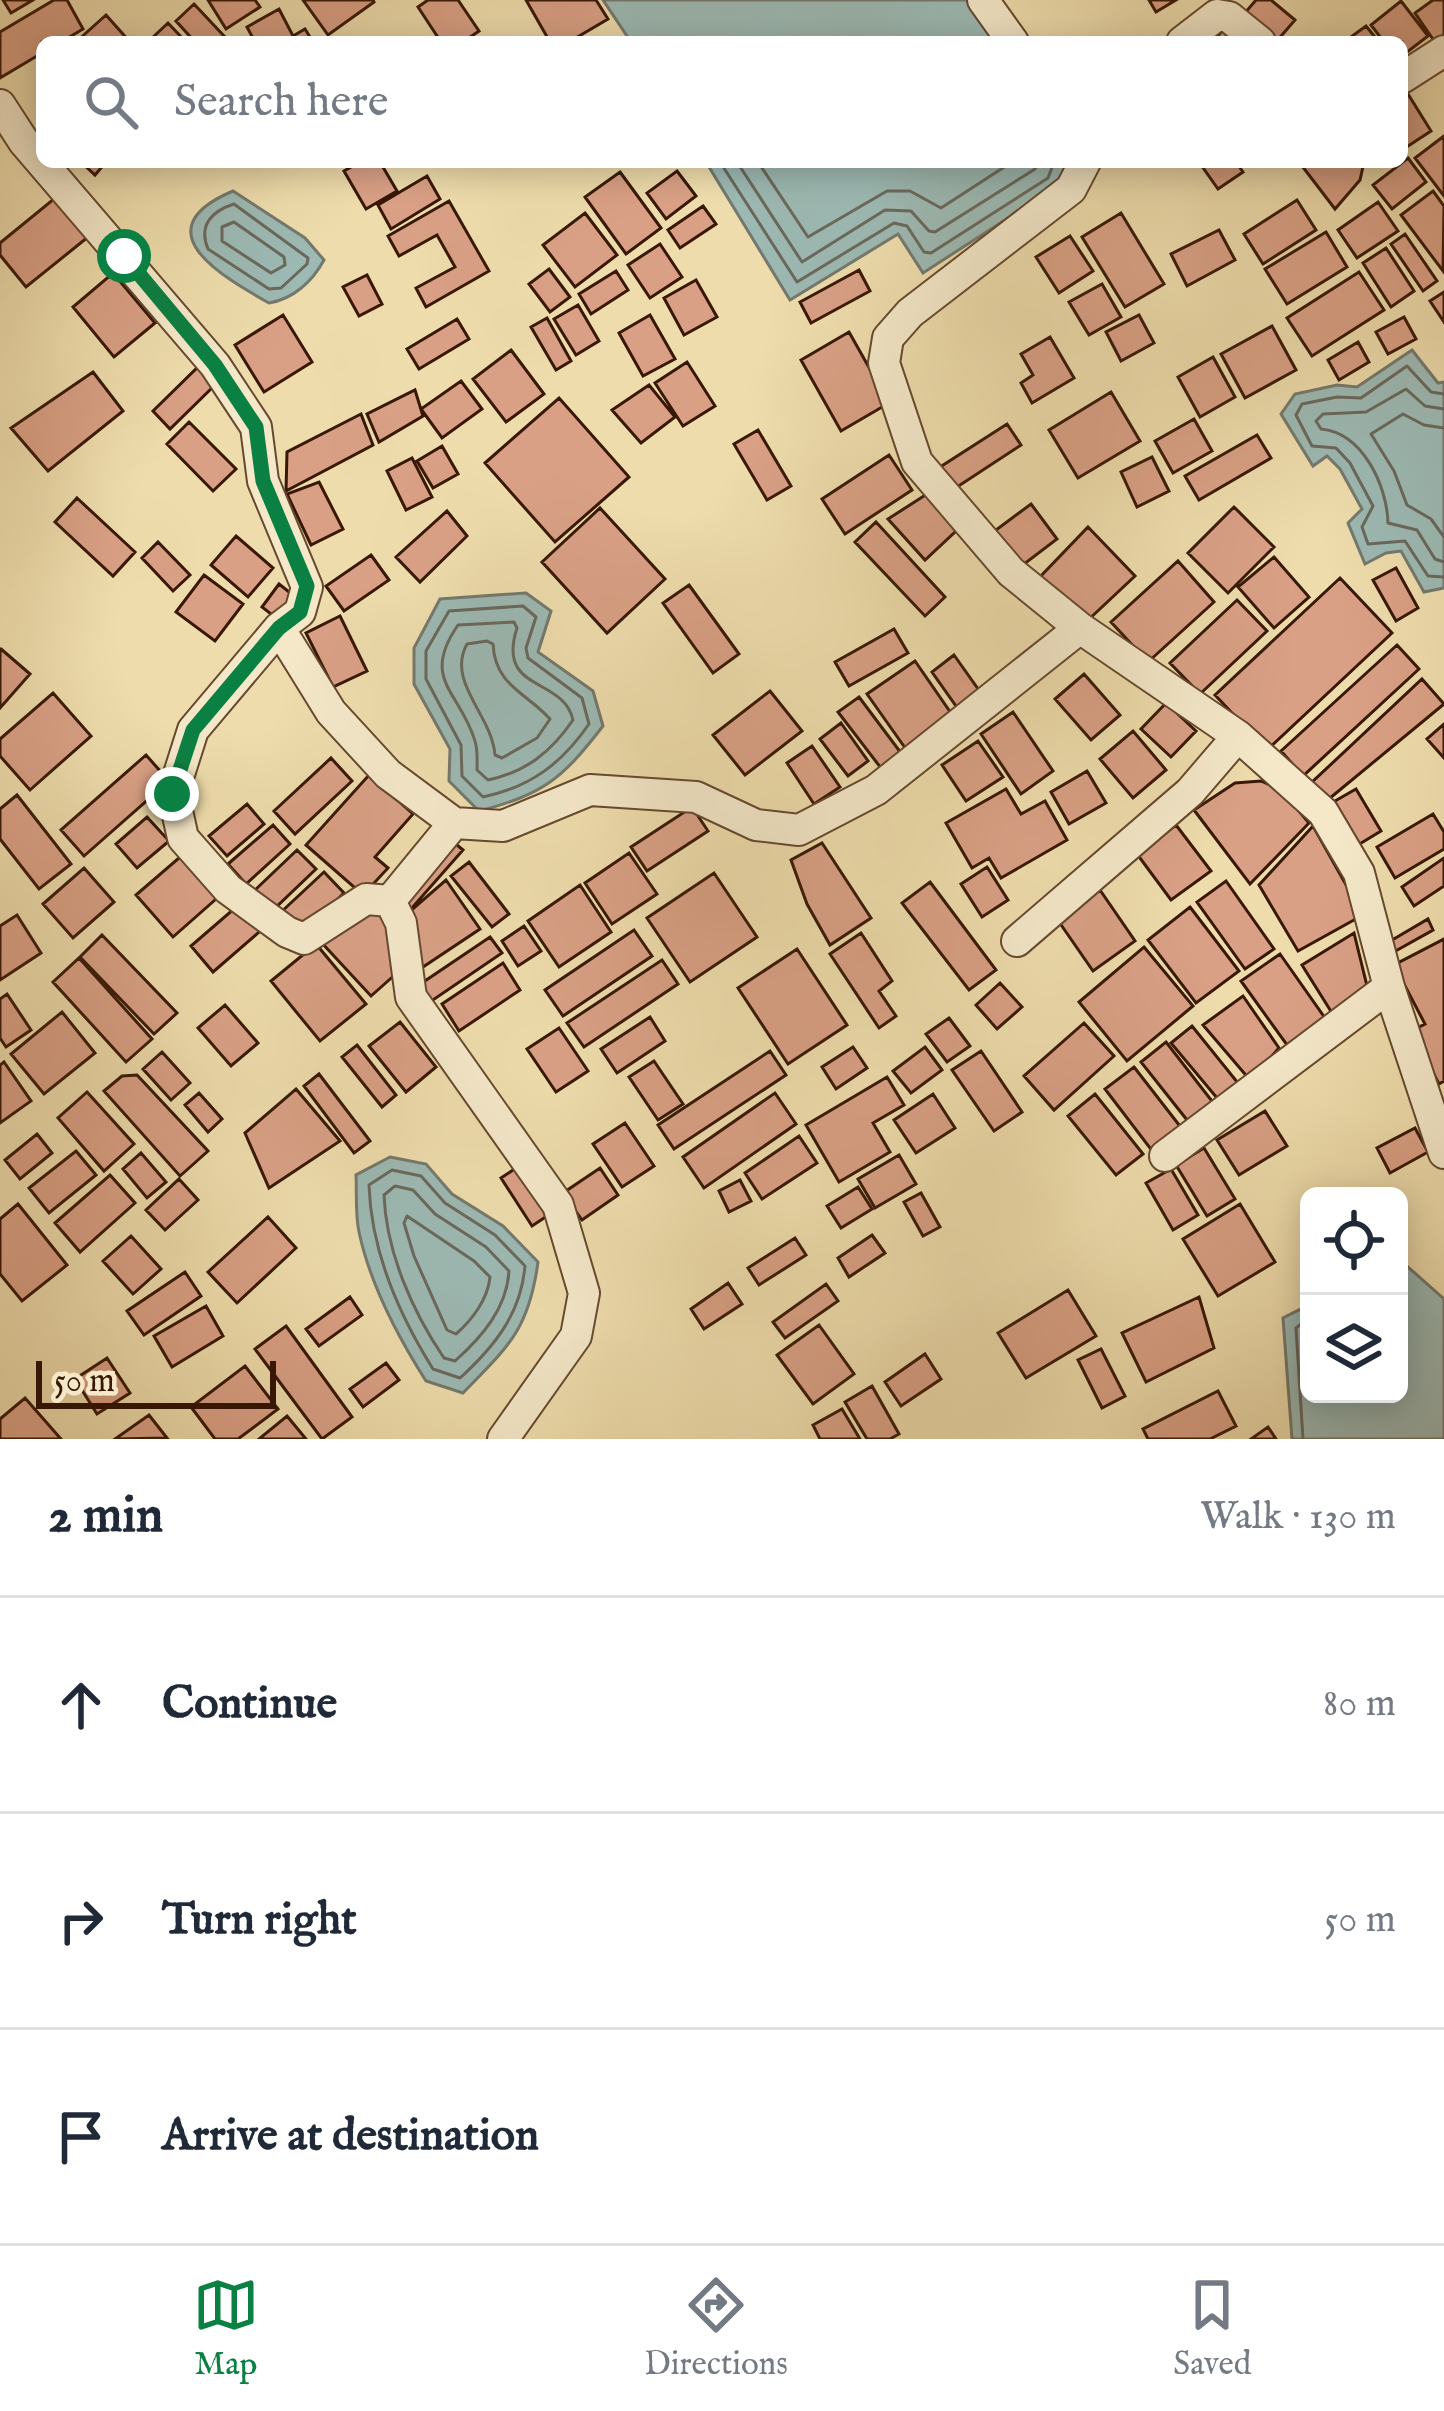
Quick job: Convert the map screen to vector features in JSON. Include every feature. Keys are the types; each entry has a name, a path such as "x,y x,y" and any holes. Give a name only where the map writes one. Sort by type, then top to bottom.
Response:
{"street":[{"path":"983,0 1009,36"},
{"path":"1190,36 1217,16 1229,17 1253,36"},
{"path":"1408,74 1444,51"},
{"path":"0,105 36,156"},
{"path":"46,168 215,365 256,427 263,481 307,586 300,612 279,628 193,730 172,794 183,838 228,889 286,932 304,939 366,898 390,901"},
{"path":"1082,168 1071,190 910,313 887,338 884,363 917,461 1011,572 1080,628 1238,736 1323,812 1359,873 1388,987 1444,1153"},
{"path":"279,628 332,712 388,774 454,823 503,826 590,790 696,797 756,825 799,830 876,790 1080,628"},
{"path":"1017,941 1190,792 1238,736"},
{"path":"390,901 454,823"},
{"path":"390,901 401,923 411,997 558,1205 584,1293 576,1336 502,1439"},
{"path":"1165,1156 1388,987"}],"water":[{"path":"603,0 971,0 998,36 627,36"},
{"path":"710,168 1065,168 1059,185 923,273 898,234 790,300"},
{"path":"233,191 305,238 324,260 308,282 286,298 269,303 230,280 198,252 191,236 193,221 206,206"},
{"path":"1412,350 1438,383 1444,382 1444,588 1424,592 1401,551 1365,564 1348,523 1362,509 1340,469 1327,456 1313,466 1281,414 1295,394 1337,385 1357,387"},
{"path":"526,593 551,611 538,652 593,691 603,726 550,782 479,811 449,781 450,749 414,684 414,648 440,599"},
{"path":"390,1157 426,1164 452,1194 503,1226 538,1262 529,1304 514,1335 463,1393 426,1381 386,1309 364,1252 356,1175"},
{"path":"1408,1267 1444,1299 1444,1439 1292,1439 1283,1318 1300,1310 1300,1403 1408,1403"}],"building":[{"path":"3,0 33,0 11,13"},
{"path":"54,0 67,0 83,29 71,36 36,36 36,57 0,78 0,32"},
{"path":"208,0 255,0 260,7 226,29"},
{"path":"303,0 373,0 374,2 328,35"},
{"path":"428,0 458,0 479,31 472,36 437,36 418,7"},
{"path":"526,0 596,0 608,19 579,36 547,36"},
{"path":"1149,0 1176,0 1156,12"},
{"path":"1256,0 1271,0 1295,20 1281,36 1256,36 1238,21"},
{"path":"1433,0 1444,0 1444,40 1437,45 1415,13"},
{"path":"1401,1 1428,36 1408,51 1408,36 1379,36 1371,25"},
{"path":"194,4 224,36 190,36 176,21"},
{"path":"279,9 293,36 252,36 247,27"},
{"path":"106,15 125,36 83,36"},
{"path":"168,23 180,36 154,36"},
{"path":"1366,26 1374,36 1352,36"},
{"path":"1408,94 1431,131 1408,146"},
{"path":"1444,136 1444,196 1415,158"},
{"path":"1408,158 1426,182 1392,209 1373,185 1395,168 1408,168"},
{"path":"384,168 397,191 366,209 344,171"},
{"path":"1203,168 1240,168 1243,172 1218,189"},
{"path":"1304,168 1363,168 1360,180 1335,209"},
{"path":"677,171 696,196 666,219 647,193"},
{"path":"620,172 661,228 626,254 585,197"},
{"path":"427,176 440,199 391,229 378,205"},
{"path":"1433,191 1444,206 1443,271 1401,215"},
{"path":"55,198 88,237 26,287 0,255 0,243"},
{"path":"1297,200 1316,230 1263,264 1244,234"},
{"path":"449,201 489,271 426,307 416,288 455,267 437,235 399,256 388,236"},
{"path":"1378,202 1398,231 1357,258 1338,230"},
{"path":"703,206 716,224 680,248 668,230"},
{"path":"585,213 617,255 575,287 543,245"},
{"path":"1121,213 1164,284 1125,307 1082,237"},
{"path":"1219,230 1235,260 1187,286 1171,254"},
{"path":"1326,232 1347,267 1287,304 1265,269"},
{"path":"1405,234 1437,281 1423,291 1391,244"},
{"path":"1070,236 1093,271 1059,293 1036,257"},
{"path":"660,244 682,277 650,298 628,265"},
{"path":"1386,248 1414,291 1391,307 1363,263"},
{"path":"549,269 570,297 550,312 529,284"},
{"path":"859,270 870,291 811,323 800,302"},
{"path":"616,271 628,290 591,314 579,294"},
{"path":"1359,272 1384,310 1312,356 1287,318"},
{"path":"113,273 155,323 114,357 73,307"},
{"path":"367,275 382,304 359,316 343,287"},
{"path":"696,280 717,317 684,335 664,298"},
{"path":"1102,284 1121,317 1089,335 1069,302"},
{"path":"1444,292 1444,322 1430,301"},
{"path":"578,305 599,341 576,355 554,319"},
{"path":"283,315 312,362 264,392 235,345"},
{"path":"650,315 675,359 643,376 619,333"},
{"path":"1139,315 1154,343 1121,361 1106,332"},
{"path":"1404,317 1416,339 1388,354 1376,332"},
{"path":"547,318 571,361 556,370 531,327"},
{"path":"457,319 469,339 419,369 407,349"},
{"path":"1272,326 1296,370 1245,398 1221,354"},
{"path":"849,332 889,403 841,431 801,360"},
{"path":"1050,337 1074,378 1032,403 1021,383 1033,375 1021,354"},
{"path":"1358,342 1369,362 1339,380 1328,360"},
{"path":"511,350 544,394 506,422 473,379"},
{"path":"1213,357 1235,397 1200,417 1178,377"},
{"path":"687,362 715,406 683,426 655,383"},
{"path":"200,365 217,383 170,429 153,411"},
{"path":"93,372 123,411 48,471 11,428"},
{"path":"461,381 482,409 442,438 421,409"},
{"path":"649,385 675,417 641,443 612,410"},
{"path":"415,390 423,416 379,442 367,414"},
{"path":"1111,392 1140,441 1078,478 1049,430"},
{"path":"559,398 629,477 555,542 485,463"},
{"path":"361,414 373,445 286,491 287,452"},
{"path":"1194,419 1212,451 1173,473 1155,441"},
{"path":"189,422 236,469 213,491 167,444"},
{"path":"1007,424 1021,445 951,491 937,469"},
{"path":"758,430 791,486 767,500 734,444"},
{"path":"1257,435 1271,458 1199,500 1185,476"},
{"path":"442,446 458,474 433,488 417,461"},
{"path":"889,455 912,490 845,534 822,499"},
{"path":"1152,457 1169,491 1137,507 1121,472"},
{"path":"412,458 432,497 406,510 387,471"},
{"path":"319,482 343,529 311,545 287,494"},
{"path":"927,494 956,531 925,560 888,519"},
{"path":"77,498 135,552 113,576 55,522"},
{"path":"1031,504 1057,539 1015,571 988,536"},
{"path":"1234,507 1274,547 1228,593 1188,553"},
{"path":"600,508 665,579 607,633 542,562"},
{"path":"447,511 467,536 420,582 396,557"},
{"path":"876,522 945,597 925,616 855,542"},
{"path":"1088,527 1135,576 1086,622 1039,578"},
{"path":"236,536 273,568 248,597 211,565"},
{"path":"158,542 190,575 173,591 142,558"},
{"path":"371,555 389,580 344,611 326,586"},
{"path":"1274,557 1309,597 1274,628 1238,587"},
{"path":"1178,561 1214,602 1148,662 1111,622"},
{"path":"1396,568 1418,608 1396,621 1373,580"},
{"path":"204,575 243,604 215,641 176,612"},
{"path":"1340,578 1392,633 1267,750 1215,695"},
{"path":"279,584 298,599 280,621 262,607"},
{"path":"689,585 739,654 713,673 663,603"},
{"path":"1237,600 1267,631 1200,694 1170,663"},
{"path":"340,616 367,671 333,687 306,633"},
{"path":"894,629 908,653 849,686 835,662"},
{"path":"1397,645 1419,669 1303,776 1281,751"},
{"path":"0,650 30,674 0,708"},
{"path":"954,655 983,696 961,713 932,672"},
{"path":"915,661 955,719 908,752 867,694"},
{"path":"1084,674 1120,715 1091,740 1055,699"},
{"path":"1422,679 1444,704 1324,803 1310,784"},
{"path":"770,691 802,731 745,775 713,735"},
{"path":"53,693 91,736 30,790 0,756 0,739"},
{"path":"859,697 904,757 884,772 838,712"},
{"path":"1166,703 1196,731 1171,757 1141,729"},
{"path":"1013,712 1053,771 1021,794 981,734"},
{"path":"841,723 868,761 848,776 820,739"},
{"path":"1444,724 1444,758 1427,739"},
{"path":"1133,731 1166,770 1133,798 1100,759"},
{"path":"978,741 1003,777 966,801 942,765"},
{"path":"812,746 840,787 814,804 787,763"},
{"path":"146,755 169,781 84,856 61,830"},
{"path":"331,758 352,781 295,834 274,811"},
{"path":"1087,771 1106,803 1069,824 1051,792"},
{"path":"369,775 413,814 375,857 388,868 363,895 306,845"},
{"path":"1261,781 1281,790 1309,823 1250,884 1194,810 1235,783"},
{"path":"1006,789 1021,814 1045,801 1067,840 1001,878 989,858 972,868 946,823"},
{"path":"1356,789 1381,831 1353,848 1328,805"},
{"path":"17,795 71,864 39,889 0,839 0,809"},
{"path":"247,804 264,824 227,856 209,836"},
{"path":"692,807 708,831 647,871 631,847"},
{"path":"1433,814 1444,832 1444,849 1395,878 1377,847"},
{"path":"147,817 169,841 137,868 116,844"},
{"path":"273,825 290,844 246,884 228,864"},
{"path":"1176,825 1211,871 1171,900 1137,854"},
{"path":"1313,826 1363,915 1298,951 1259,885"},
{"path":"445,835 463,850 411,909 397,898"},
{"path":"822,843 871,918 830,945 807,904 791,860"},
{"path":"297,850 316,869 273,910 255,890"},
{"path":"187,851 224,892 173,937 136,895"},
{"path":"629,853 657,894 612,924 585,883"},
{"path":"1444,858 1444,886 1414,906 1402,887"},
{"path":"469,862 509,914 492,927 451,876"},
{"path":"987,867 1008,900 982,917 961,884"},
{"path":"84,868 114,902 73,938 43,904"},
{"path":"324,872 344,893 304,932 279,914"},
{"path":"714,873 757,937 690,982 647,918"},
{"path":"446,880 480,929 420,969 408,913"},
{"path":"1226,881 1274,949 1245,969 1197,902"},
{"path":"930,882 996,970 969,990 902,903"},
{"path":"580,885 611,932 559,967 528,921"},
{"path":"1100,890 1135,941 1093,971 1057,919"},
{"path":"243,901 266,926 213,972 191,946"},
{"path":"371,905 393,915 398,972 371,996 321,942"},
{"path":"1190,907 1239,971 1196,1003 1148,940"},
{"path":"17,915 41,953 0,980 0,926"},
{"path":"1428,919 1433,930 1392,953 1387,943"},
{"path":"524,926 541,951 518,966 502,941"},
{"path":"634,930 652,956 563,1016 545,990"},
{"path":"861,933 892,981 879,991 896,1016 879,1028 830,954"},
{"path":"1354,933 1368,990 1332,1013 1302,965"},
{"path":"102,935 177,1013 154,1034 80,957"},
{"path":"490,937 502,953 430,1002 419,985"},
{"path":"1444,939 1444,1081 1439,1084 1411,1031 1425,1024 1394,965"},
{"path":"316,944 366,1004 320,1041 271,981"},
{"path":"1144,947 1193,1006 1127,1061 1079,1002"},
{"path":"797,949 847,1025 788,1064 738,988"},
{"path":"1280,954 1325,1018 1287,1045 1241,981"},
{"path":"79,958 152,1039 126,1062 53,982"},
{"path":"662,960 678,984 584,1047 567,1023"},
{"path":"503,963 520,990 459,1031 442,1004"},
{"path":"1000,983 1022,1007 997,1029 976,1005"},
{"path":"7,994 31,1030 6,1047 0,1038 0,999"},
{"path":"1243,996 1279,1048 1250,1080 1203,1025"},
{"path":"225,1005 258,1043 231,1066 198,1028"},
{"path":"62,1012 95,1053 44,1094 11,1054"},
{"path":"650,1017 665,1041 617,1073 601,1049"},
{"path":"949,1018 970,1046 947,1062 926,1034"},
{"path":"400,1022 436,1067 406,1092 369,1046"},
{"path":"1084,1023 1114,1056 1054,1110 1024,1076"},
{"path":"1192,1026 1242,1088 1222,1104 1171,1043"},
{"path":"559,1028 588,1071 556,1092 527,1049"},
{"path":"1166,1042 1215,1105 1191,1125 1141,1062"},
{"path":"357,1045 396,1095 382,1107 342,1057"},
{"path":"853,1047 867,1068 836,1089 822,1067"},
{"path":"925,1047 942,1070 911,1093 893,1071"},
{"path":"770,1051 786,1075 674,1149 658,1125"},
{"path":"981,1051 1022,1112 994,1131 952,1070"},
{"path":"162,1052 190,1083 171,1100 143,1069"},
{"path":"654,1061 683,1104 658,1120 629,1077"},
{"path":"4,1062 31,1101 0,1123 0,1065"},
{"path":"1134,1067 1183,1130 1153,1152 1105,1089"},
{"path":"319,1074 370,1141 354,1153 304,1086"},
{"path":"137,1075 208,1151 180,1176 104,1091 122,1076"},
{"path":"887,1077 904,1105 873,1123 890,1152 839,1182 806,1125"},
{"path":"296,1089 340,1141 269,1188 245,1133"},
{"path":"87,1092 134,1144 104,1171 58,1118"},
{"path":"199,1093 222,1119 208,1132 185,1105"},
{"path":"775,1093 796,1124 704,1188 683,1157"},
{"path":"933,1094 955,1128 916,1153 894,1120"},
{"path":"1095,1094 1143,1154 1116,1175 1068,1116"},
{"path":"1265,1111 1287,1146 1239,1175 1217,1140"},
{"path":"625,1123 654,1166 622,1187 593,1144"},
{"path":"1415,1128 1428,1152 1390,1173 1377,1148"},
{"path":"37,1134 52,1153 20,1179 5,1160"},
{"path":"799,1136 817,1163 762,1199 745,1173"},
{"path":"1204,1148 1235,1199 1207,1216 1176,1165"},
{"path":"76,1151 96,1175 49,1213 29,1188"},
{"path":"141,1153 166,1182 147,1198 123,1169"},
{"path":"899,1155 916,1184 875,1208 858,1179"},
{"path":"516,1168 547,1216 532,1226 501,1178"},
{"path":"600,1168 618,1195 582,1220 563,1193"},
{"path":"1171,1169 1198,1215 1173,1230 1146,1183"},
{"path":"110,1175 135,1203 80,1252 55,1223"},
{"path":"179,1179 198,1200 165,1230 146,1210"},
{"path":"740,1180 751,1201 729,1212 719,1191"},
{"path":"858,1187 872,1209 841,1228 827,1206"},
{"path":"921,1193 940,1227 923,1236 904,1202"},
{"path":"18,1204 67,1265 22,1301 0,1274 0,1219"},
{"path":"1240,1204 1275,1262 1218,1296 1183,1239"},
{"path":"268,1217 296,1248 237,1303 208,1272"},
{"path":"872,1235 885,1253 849,1277 838,1258"},
{"path":"131,1236 161,1269 133,1294 103,1261"},
{"path":"795,1238 806,1255 759,1285 748,1268"},
{"path":"185,1272 201,1296 144,1335 127,1311"},
{"path":"728,1283 742,1304 704,1329 691,1309"},
{"path":"826,1284 838,1301 785,1338 773,1322"},
{"path":"1068,1290 1096,1336 1026,1378 998,1333"},
{"path":"350,1297 362,1315 319,1346 306,1329"},
{"path":"1199,1297 1214,1348 1146,1382 1122,1333"},
{"path":"206,1306 223,1336 172,1367 154,1336"},
{"path":"819,1325 854,1374 813,1404 777,1355"},
{"path":"286,1326 352,1417 322,1439 255,1349"},
{"path":"1101,1349 1125,1396 1102,1408 1078,1360"},
{"path":"925,1354 941,1379 901,1406 885,1382"},
{"path":"107,1358 130,1393 97,1414 75,1379"},
{"path":"386,1363 399,1380 363,1407 350,1389"},
{"path":"245,1366 278,1409 238,1439 215,1439 191,1407"},
{"path":"872,1386 899,1434 890,1439 867,1439 845,1402"},
{"path":"1218,1391 1236,1426 1210,1439 1148,1439 1143,1429"},
{"path":"25,1398 61,1439 0,1439 0,1419"},
{"path":"842,1409 860,1439 820,1439 813,1425"},
{"path":"149,1415 167,1438 115,1439"},
{"path":"287,1416 306,1439 259,1439"},
{"path":"1268,1427 1276,1439 1251,1439"}],"route":[{"path":"124,256 215,365 256,427 263,481 307,586 300,612 279,628 193,730 172,794"}]}
